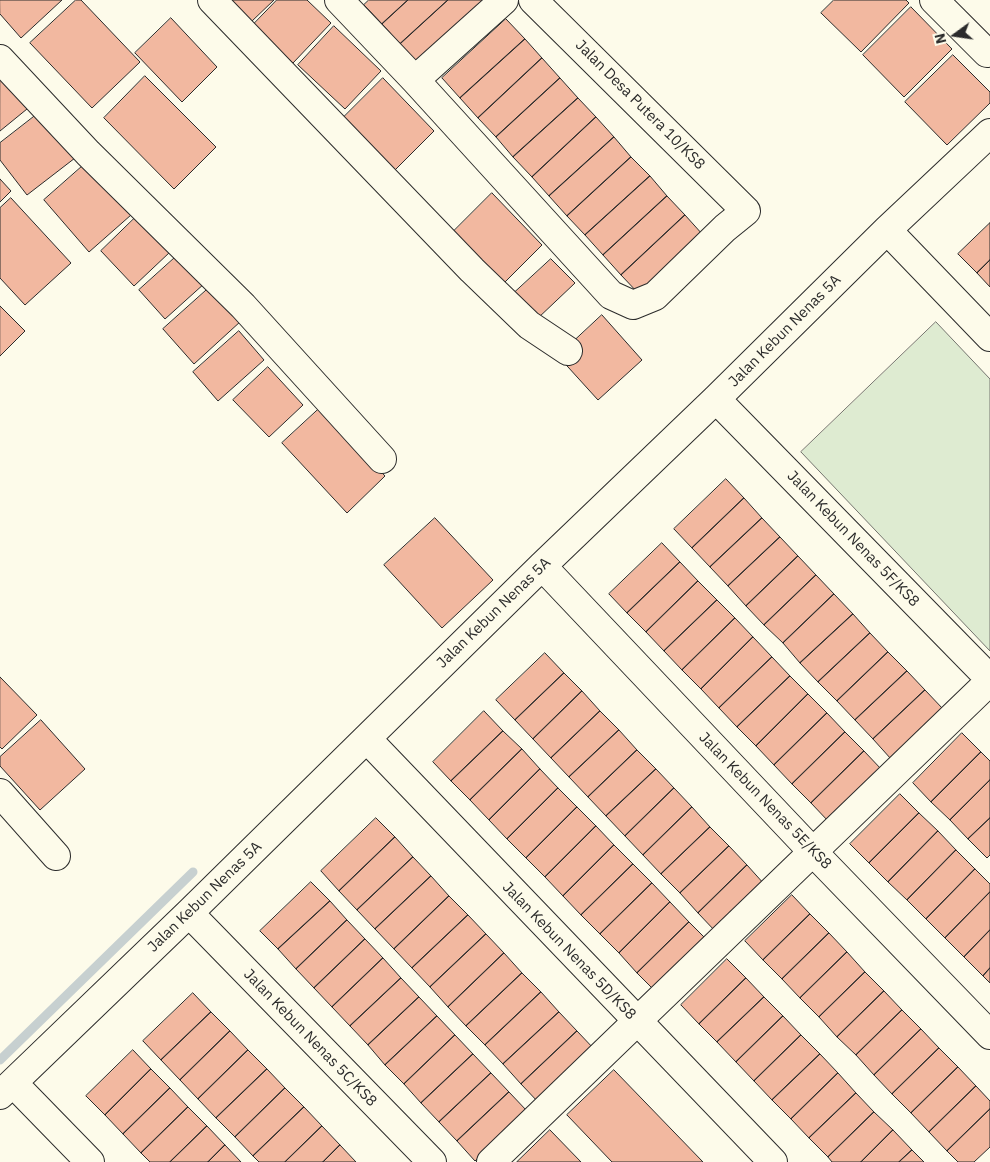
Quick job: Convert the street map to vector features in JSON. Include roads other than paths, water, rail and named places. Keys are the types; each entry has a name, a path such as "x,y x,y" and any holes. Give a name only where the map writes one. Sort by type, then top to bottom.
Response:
{"street":[{"path":"212,0 472,270 530,325 568,351"},
{"path":"339,0 415,80 504,0"},
{"name":"Jalan Desa Putera 10/KS8","path":"415,80 611,294 633,304 655,296 725,228 746,211 534,0"},
{"path":"934,0 987,53"},
{"path":"0,59 88,153 243,306 382,459"},
{"name":"Jalan Kebun Nenas 5A","path":"7,1089 887,230 990,133"},
{"path":"887,230 990,337"},
{"name":"Jalan Kebun Nenas 5F/KS8","path":"716,399 990,680"},
{"name":"Jalan Kebun Nenas 5E/KS8","path":"542,566 813,852 990,1035"},
{"path":"491,1162 990,680"},
{"name":"Jalan Kebun Nenas 5D/KS8","path":"367,739 773,1162"},
{"path":"0,793 56,856"},
{"name":"Jalan Kebun Nenas 5C/KS8","path":"189,913 432,1162"},
{"path":"7,1089 90,1162"}],"waterway":[{"path":"0,1060 193,872"}]}
